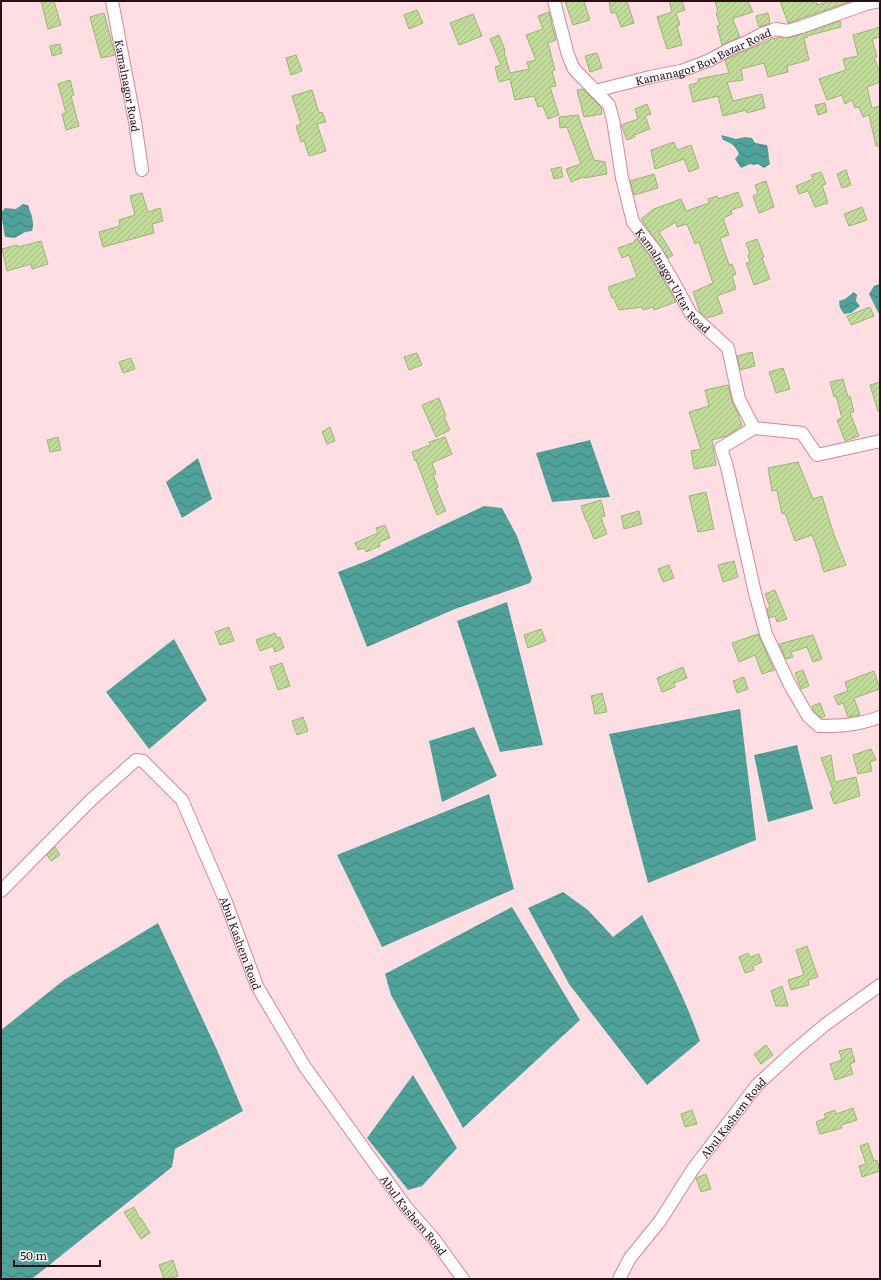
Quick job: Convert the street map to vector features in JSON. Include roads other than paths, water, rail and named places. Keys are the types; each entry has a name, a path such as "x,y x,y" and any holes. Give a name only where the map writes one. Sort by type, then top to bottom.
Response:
{"street":[{"name":"Kamalnagor Road","path":"112,1 135,122 142,170"},
{"name":"Kamalnagor Uttar Road","path":"554,1 568,55 574,69 609,105 613,120 622,178 633,222 656,252 674,280 691,314 728,348 739,399 754,428"},
{"name":"Kamanagor Bou Bazar Road","path":"594,91 681,71 710,60 732,48 776,29 786,31 801,28 866,4 880,1"},
{"path":"880,441 817,454 802,433 754,428 721,448 727,467 755,593 766,634 790,686 808,716 819,726 848,726 864,723 880,717"},
{"name":"Abul Kashem Road","path":"1,891 91,800 136,760 143,761 182,800 226,902 257,986 305,1067 406,1208 434,1239 462,1279"},
{"name":"Abul Kashem Road","path":"619,1279 630,1258 660,1221 693,1169 757,1085 795,1050 880,985"}],"water":[{"path":"721,135 736,139 745,137 752,138 755,143 767,145 770,164 764,168 758,164 750,164 741,168 735,159 739,154 736,148 723,140"},
{"path":"23,204 28,205 33,221 32,231 25,232 15,238 5,237 1,213 5,208 16,209"},
{"path":"879,284 880,316 869,294 874,286"},
{"path":"854,292 857,295 856,301 860,306 851,313 844,314 840,308 839,301 845,299"},
{"path":"590,440 610,497 552,502 536,453"},
{"path":"198,458 212,499 182,518 166,482"},
{"path":"484,506 502,508 517,536 532,578 530,583 455,609 367,647 338,572 369,560"},
{"path":"507,602 543,745 500,752 457,621"},
{"path":"174,639 207,700 149,749 106,692"},
{"path":"740,709 756,840 648,883 609,734"},
{"path":"474,727 497,776 442,802 429,741"},
{"path":"797,745 813,809 768,822 754,755"},
{"path":"489,794 514,889 382,947 337,855"},
{"path":"563,892 588,910 613,937 642,915 688,1009 700,1041 647,1085 569,984 528,908"},
{"path":"512,907 580,1020 463,1128 391,995 385,974"},
{"path":"158,923 217,1050 243,1111 175,1149 172,1167 33,1278 1,1279 1,1030 64,980"},
{"path":"413,1075 457,1148 422,1186 408,1190 367,1138"}]}
